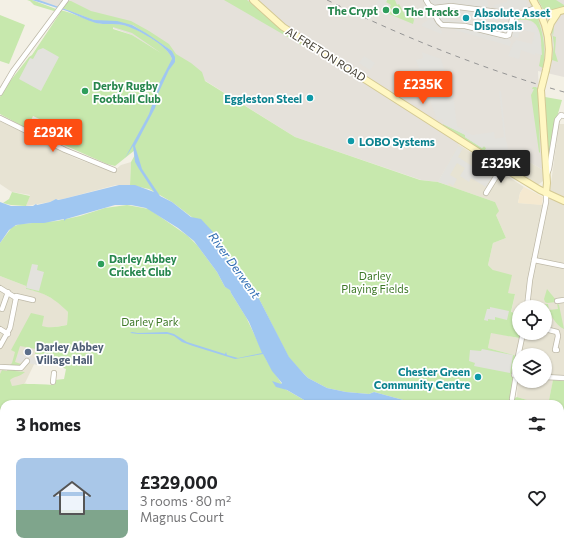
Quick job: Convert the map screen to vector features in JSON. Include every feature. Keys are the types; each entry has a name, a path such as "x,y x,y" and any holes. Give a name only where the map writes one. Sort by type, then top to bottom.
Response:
{"street":[{"name":"ALFRETON ROAD","path":"253,0 283,27 502,167 546,193 564,201"},
{"path":"426,0 429,5 434,8 451,6 513,14 528,11 538,6"},
{"path":"528,300 534,260 546,202 547,187 541,90 550,52 548,33 538,6 533,0"},
{"path":"0,93 13,71 64,2"},
{"path":"434,8 435,16 440,23 445,25 465,26 506,36 509,34 513,14"},
{"path":"543,18 564,11"},
{"path":"543,18 564,11"},
{"path":"548,33 551,23 557,14"},
{"path":"546,174 549,169 557,120 561,115 564,116"},
{"path":"0,118 65,150 114,170"},
{"path":"486,193 502,167"},
{"path":"534,260 564,266"},
{"path":"0,288 16,298 33,300"},
{"path":"2,309 8,292"},
{"path":"0,346 8,334 16,298"},
{"path":"557,301 564,300"},
{"path":"0,329 8,334"},
{"path":"552,330 555,331 557,334 555,350 557,350"},
{"path":"0,367 21,368 27,361"},
{"path":"53,382 54,373"},
{"path":"552,377 564,378"},
{"path":"512,399 514,388"}],"shaded area":[{"path":"38,0 564,0 564,77 538,71 543,170 509,150 510,168 463,136 438,182 421,180 295,137 132,35"},
{"path":"378,0 387,0 382,11 374,8"},
{"path":"426,0 487,0 490,11 499,12 497,21 477,15 443,12 442,19 474,23 504,32 507,20 502,19 503,12 513,14 506,37 511,42 510,46 455,30 456,26 440,23 438,25 442,32 441,34 422,26 423,23 435,16 434,8"},
{"path":"507,0 525,0 527,1 527,5 523,9 512,10 495,8 494,5 507,2"},
{"path":"517,20 530,21 536,25 540,36 542,55 535,53 535,55 521,50 519,59 508,56 516,40 532,44 535,33 520,29 518,38 512,36"},
{"path":"43,48 59,57 41,91 19,79 30,58 33,59 38,50"},
{"path":"422,52 441,59 446,76 441,78 442,82 448,81 452,85 457,126 472,135 494,132 495,139 504,137 499,91 501,91 506,141 510,163 505,163 500,156 498,158 485,150 486,148 484,146 482,148 465,137 465,135 443,124 444,121 442,119 437,120 416,60 423,58"},
{"path":"364,56 375,63 370,70 359,63"},
{"path":"400,85 407,90 402,97 395,93"},
{"path":"0,121 77,159 113,172 121,165 131,162 130,185 116,185 63,199 26,206 30,195 12,192 0,184"},
{"path":"559,124 564,124 564,376 554,376 552,386 552,348 512,348 512,355 488,348 491,332 512,337 512,340 552,340 552,300 514,300 515,294 508,293 488,265 493,243 506,238 496,215 495,202 438,182 458,144 524,187 520,193 518,203 548,205"},
{"path":"458,146 463,148 458,157 489,177 494,172 497,174 493,181 491,179 486,187 471,178 469,182 460,176 465,168 457,163 450,175 457,179 453,186 449,183 448,185 438,182"},
{"path":"509,150 543,170 543,181 536,184 510,168"},
{"path":"524,187 543,197 542,205 518,203 520,193"},
{"path":"32,264 38,265 37,270 44,272 39,291 26,288"},
{"path":"0,276 26,286 26,289 40,292 57,301 68,312 67,325 49,328 46,327 39,354 25,383 7,396 0,397"},
{"path":"490,307 509,311 507,320 495,317 495,320 484,320 487,309 490,309"},
{"path":"482,349 512,355 510,373 474,366 475,363 469,361 470,350 481,351"},
{"path":"18,354 44,360 43,366 17,361"},
{"path":"517,388 552,388 549,400 527,400 517,397"}],"green space":[{"path":"27,0 32,0 56,9 54,11 34,5"},
{"path":"224,0 247,0 282,29 305,44 305,47"},
{"name":"The Tracks","path":"387,0 395,0 405,15 411,13 414,20 413,24 382,11 384,6 389,9 391,5 386,2"},
{"path":"538,0 556,0 564,5 564,7 547,12 543,9"},
{"name":"Darley Playing Fields","path":"69,1 71,1 91,11 131,21 169,44 176,54 202,72 205,81 295,137 420,180 438,182 495,202 499,211 496,215 506,238 493,243 488,265 493,270 512,275 508,293 515,294 514,300 512,300 511,312 512,337 491,333 488,348 512,355 512,387 510,400 403,400 374,392 369,394 346,392 327,388 308,378 289,358 253,287 223,254 214,234 172,202 149,189 130,185 131,162 136,153 135,150 115,166 107,164 46,137 52,125 33,116 28,127 26,128 0,114 0,97 7,85 32,55 60,13 60,10 98,23 120,24 136,29 165,48 172,59 174,57 172,51 133,25 94,20 62,8","holes":["113,27 132,33 161,53 132,35 113,29"]},
{"path":"0,15 25,25 9,64 0,61"},
{"path":"532,16 538,19 542,31 544,44 543,68 539,66 541,56 541,37 537,26 529,20 517,20 520,17"},
{"path":"554,26 553,36 556,37 555,52 558,62 552,60 554,45 552,31"},
{"path":"533,87 538,89 540,153 531,95 534,89 532,89"},
{"path":"545,97 562,100 555,119 548,164"},
{"path":"443,124 466,135 465,137 482,148 484,146 499,160 498,161 443,126"},
{"path":"12,192 30,196 26,206 3,203 9,199"},
{"name":"Darley Park","path":"127,205 149,209 188,236 197,245 217,272 225,287 230,289 246,317 267,361 285,389 304,400 0,400 0,374 2,370 7,371 8,367 12,363 15,352 11,350 31,313 44,316 42,326 52,327 67,325 68,312 49,297 39,292 26,289 26,286 0,276 0,243 12,227 20,224 57,221 105,208","holes":["20,346 36,349 35,354 51,358 66,369 64,379 55,380 55,384 53,385 25,384 12,386 10,380 25,372 15,371 21,364 15,362"]},
{"path":"547,289 556,302 552,302 552,300 544,299"},
{"path":"557,303 559,305 564,329 555,322 552,317 552,310 558,309"},
{"name":"Darley Playing Fields","path":"553,380 564,381 564,400 549,400"},
{"name":"Darley Playing Fields","path":"517,397 527,400 510,400"}],"water":[{"name":"River Derwent","path":"32,0 39,0 94,20 117,21 132,25 172,51 175,57 175,62 169,70 157,96 155,108 135,146 142,169 160,196 172,202 191,217 201,219 213,232 223,254 253,287 289,357 308,378 327,388 346,392 369,394 374,392 403,400 304,400 287,390 276,387 272,381 282,383 272,371 263,354 235,359 182,342 174,336 168,334 130,333 167,332 174,334 187,342 225,354 226,352 227,355 238,358 262,353 249,322 230,290 225,287 217,272 194,241 178,228 146,208 131,205 115,205 66,219 64,221 64,219 44,223 16,225 9,230 0,243 0,202 11,206 33,206 56,199 63,199 119,185 135,185 154,192 135,162 133,146 125,158 149,114 159,84 172,59 170,54 159,43 129,27 120,24 96,23 67,11"}],"railway":[{"path":"327,0 385,27 473,63 564,92"}],"place":[{"name":"The Crypt","path":"386,10"},
{"name":"The Tracks","path":"396,11"},
{"name":"Absolute Asset Disposals","path":"466,18"},
{"name":"Derby Rugby Football Club","path":"85,91"},
{"name":"Eggleston Steel","path":"310,98"},
{"name":"LOBO Systems","path":"351,141"},
{"name":"Darley Abbey Cricket Club","path":"101,264"},
{"name":"Darley Abbey Village Hall","path":"28,352"},
{"name":"Chester Green Community Centre","path":"478,377"}]}
